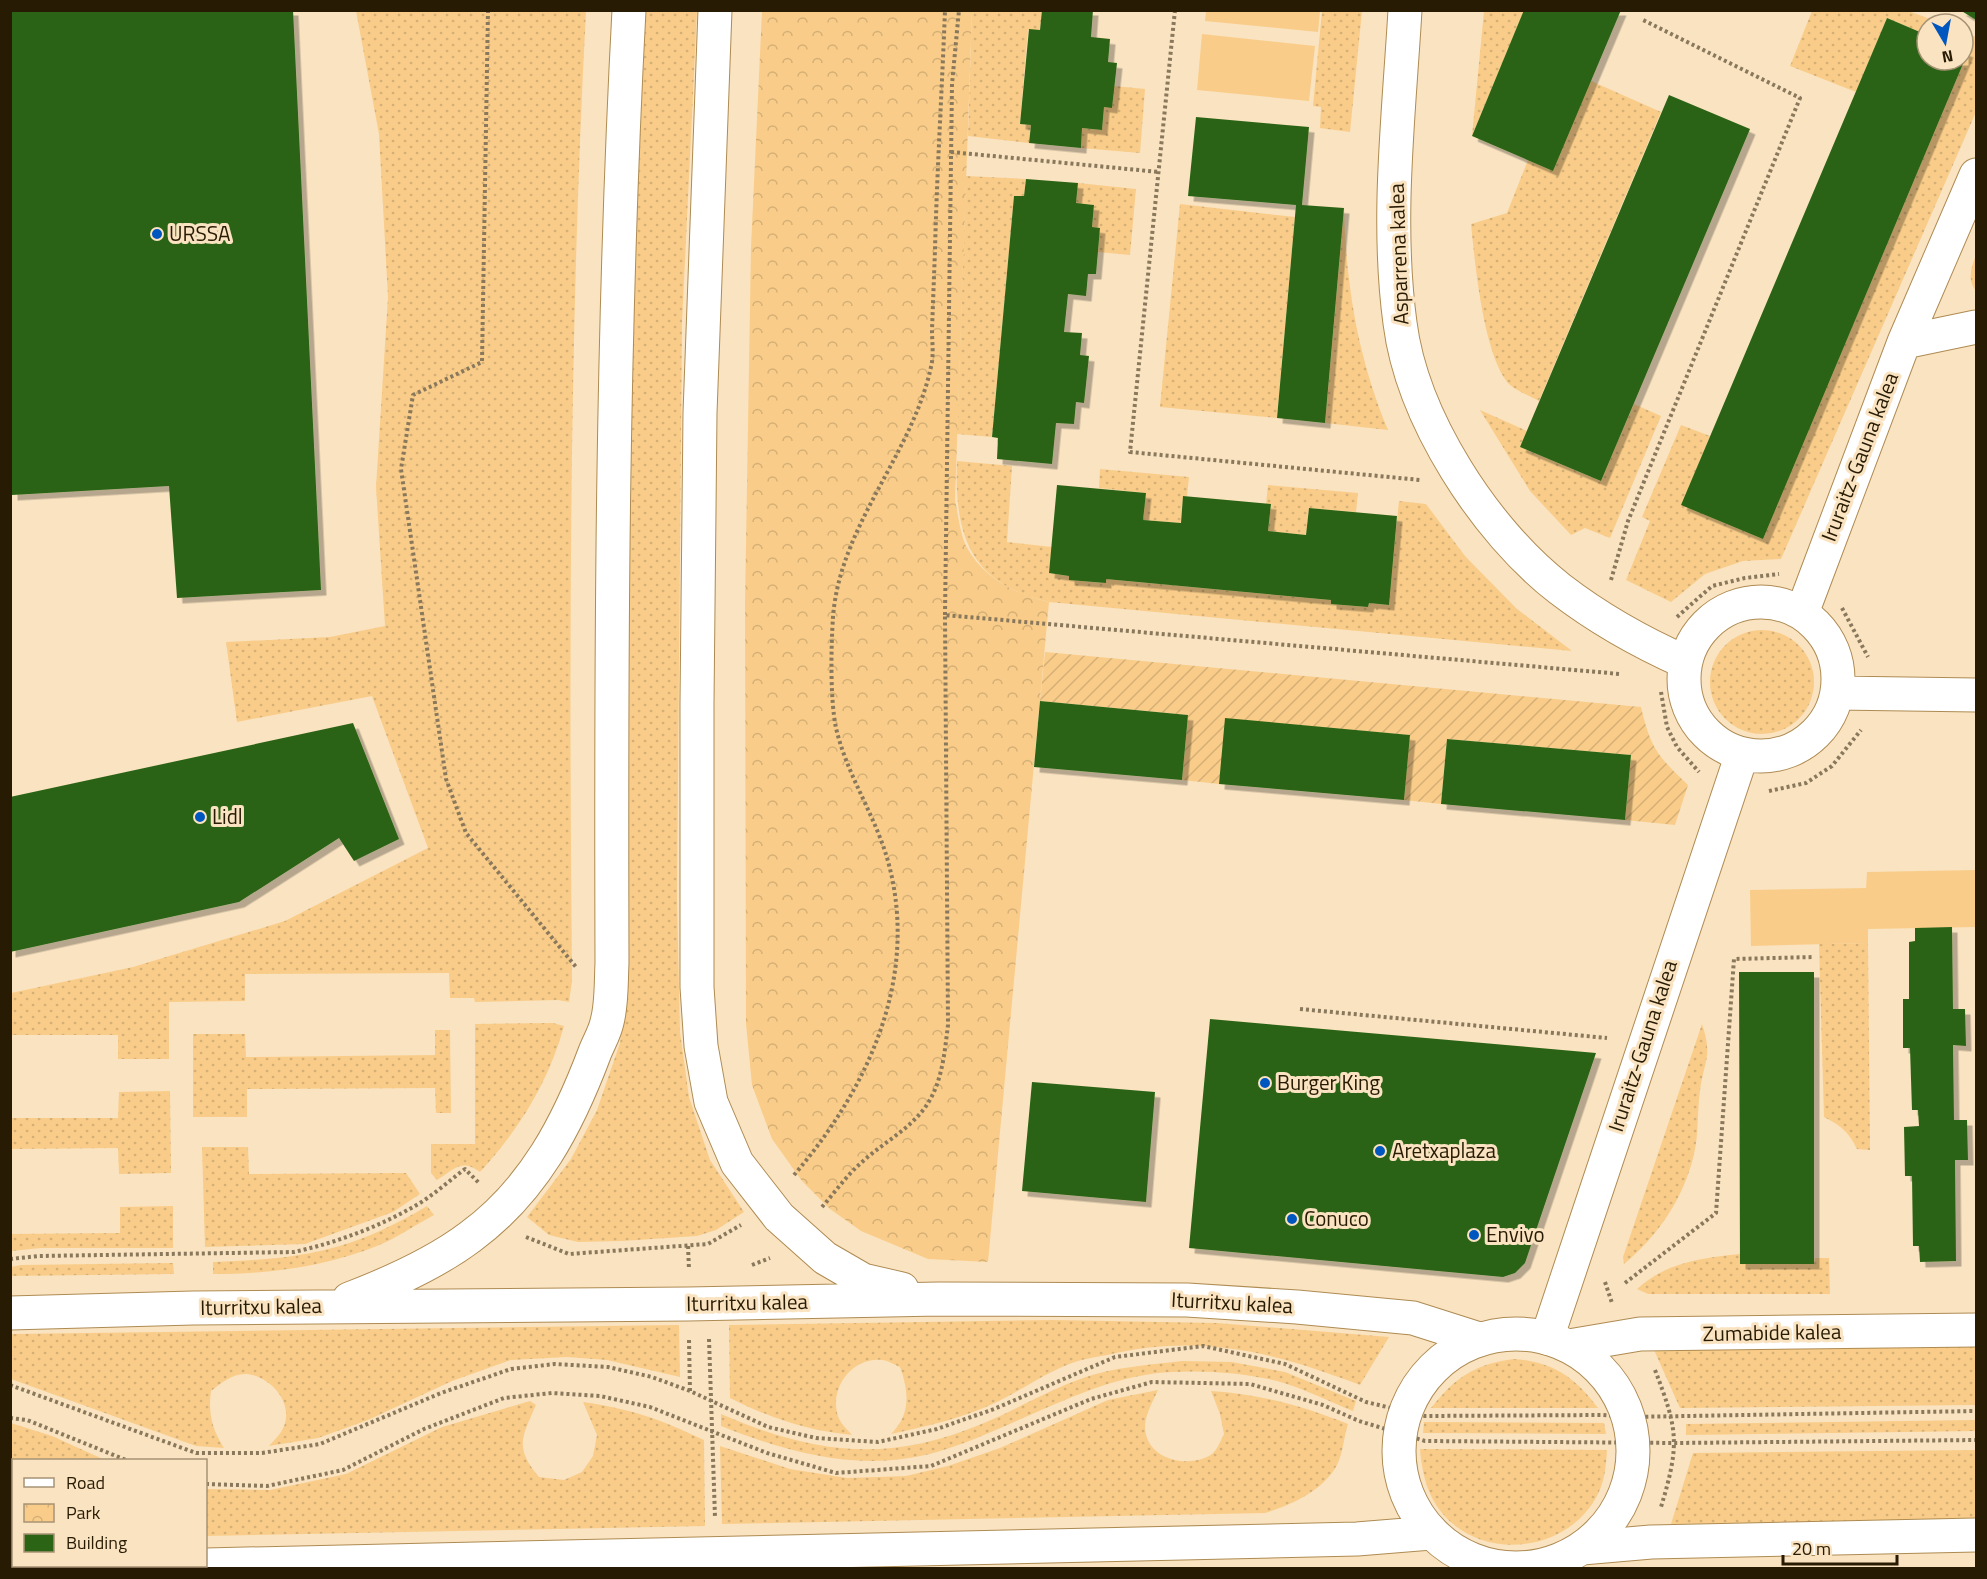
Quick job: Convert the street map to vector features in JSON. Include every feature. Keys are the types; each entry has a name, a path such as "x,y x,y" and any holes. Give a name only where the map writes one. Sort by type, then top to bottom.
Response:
{"main road":[{"path":"333,1306 390,1283 435,1259 470,1237 501,1210 548,1155 581,1090 608,1021 612,963 614,422 622,150 629,10"},
{"path":"715,10 700,413 697,987 701,1046 711,1102 737,1163 779,1217 825,1258 863,1280 939,1299"},
{"name":"Asparrena kalea","path":"1405,10 1396,160 1395,250 1400,324 1422,404 1449,459 1476,501 1523,554 1558,588 1604,620 1652,648 1685,662"},
{"name":"Iruraitz-Gauna kalea","path":"1802,613 1904,342 1977,175"},
{"path":"1904,342 1977,327"},
{"path":"1755,602 1779,604 1802,613 1819,628 1831,648 1838,670 1837,693 1829,717 1813,737 1792,750 1767,756 1742,754 1720,745 1702,729 1689,709 1683,686 1685,662 1694,639 1710,621 1731,608 1755,602"},
{"path":"1837,693 1977,695"},
{"name":"Iruraitz-Gauna kalea","path":"1558,1342 1742,754"},
{"name":"Iturritxu kalea","path":"10,1313 333,1306 939,1299 1187,1300 1413,1318 1479,1339"},
{"name":"Zumabide kalea","path":"1558,1342 1631,1335 1977,1330"},
{"path":"1441,1548 1410,1503 1400,1469 1402,1422 1417,1387 1434,1367 1455,1351 1479,1339 1501,1334 1558,1342 1593,1362 1616,1390 1631,1430 1633,1466 1626,1491 1611,1519 1563,1559"},
{"path":"207,1565 603,1563 717,1554 1357,1539 1441,1548 1485,1564 1520,1568 1651,1542 1977,1535"},
{"path":"10,1567 17,1569"},
{"path":"50,1569 144,1567"}],"path":[{"path":"488,10 482,362 413,395 401,469 446,779 466,833 578,969"},
{"path":"788,1182 823,1141 855,1090 875,1049 891,1000 897,946 894,886 889,862 836,727 833,615 856,533 870,501 908,431 931,366 945,10"},
{"path":"818,1212 859,1164 886,1140 914,1122 932,1097 944,1063 948,1024 945,615 951,152 952,84 958,10"},
{"path":"1175,10 1130,452 1430,481"},
{"path":"1611,580 1628,521 1800,98 1641,20"},
{"path":"951,152 1159,172"},
{"path":"1701,780 1699,772 1677,747 1667,727 1660,685 1654,672 1644,667 1659,629 1712,586 1745,578 1784,574 1792,566 1816,572 1837,582 1839,604 1862,641 1873,667 1888,675 1887,710 1867,720 1832,766 1806,783 1770,790 1762,795"},
{"path":"945,615 1620,674"},
{"path":"1625,1283 1716,1213 1734,959 1814,957"},
{"path":"1300,1009 1607,1038"},
{"path":"1602,1274 1673,1416 1676,1443 1670,1477 1651,1542"},
{"path":"708,1303 717,1554"},
{"path":"10,1385 196,1453 262,1452 320,1444 441,1393 511,1369 544,1365 608,1367 652,1377 768,1427 816,1438 878,1442 937,1429 994,1409 1115,1357 1203,1346 1285,1364 1366,1402 1402,1422 1425,1441 1631,1430 1673,1416 1977,1411"},
{"path":"207,1484 267,1486 343,1470 424,1428 504,1398 552,1393 600,1396 650,1407 767,1453 836,1473 931,1466 1091,1399 1152,1382 1250,1384 1323,1405 1359,1421 1402,1422 1425,1416 1603,1414 1631,1430 1676,1443 1977,1440"},
{"path":"10,1418 27,1420 121,1459"}],"green space":[{"path":"1206,10 1320,11 1318,32 1205,21"},
{"path":"356,11 586,11 573,374 572,981 569,1002 558,1000 475,1002 474,998 450,998 449,973 245,974 245,1001 169,1002 169,1059 118,1059 118,1035 11,1035 11,993 133,967 285,921 428,848 372,696 237,722 226,642 330,637 385,626 376,487 388,297 379,134"},
{"path":"641,11 697,11 682,323 677,899 680,1032 689,1097 710,1160 744,1212 716,1230 697,1236 578,1242 549,1235 527,1217 571,1159 597,1110 620,1043 627,981 629,387"},
{"path":"762,11 972,11 955,500 964,541 973,558 982,568 991,576 1024,595 1049,602 988,1262 928,1259 861,1231 830,1209 802,1181 772,1139 752,1085 746,1024 745,604 751,247"},
{"path":"972,11 1042,11 1040,30 1028,30 1020,124 1031,125 1029,143 968,136"},
{"path":"1322,11 1362,11 1350,132 1320,128 1321,107 1313,106"},
{"path":"1484,11 1524,11 1472,136"},
{"path":"1812,11 1909,11 1915,13 1915,30 1887,18 1856,92 1790,66"},
{"path":"1202,34 1315,46 1309,101 1197,90"},
{"path":"1976,37 1976,112 1781,559 1743,561 1705,574 1671,602 1626,580 1650,521 1642,517 1681,425 1710,436 1682,505 1831,377 1960,72 1975,72"},
{"path":"1591,81 1661,112 1539,401 1510,385 1499,368 1486,328 1471,224 1507,213 1528,160"},
{"path":"1114,86 1145,89 1140,153 1081,148 1082,128 1102,130 1104,107 1112,107"},
{"path":"966,176 1026,179 1024,196 1014,196 992,437 957,434"},
{"path":"1078,183 1136,189 1130,255 1098,252 1100,228 1092,227 1094,205 1076,203"},
{"path":"1180,204 1295,217 1277,418 1160,407"},
{"path":"1344,208 1351,294 1361,349 1388,430 1325,423"},
{"path":"1976,255 1976,291 1972,283 1971,269"},
{"path":"1634,404 1661,416 1610,538 1585,528 1571,535 1530,491 1480,410 1527,431 1520,447 1601,481"},
{"path":"957,461 1012,466 1007,542 1052,547 1049,573 1069,576 1069,580 1105,583 1106,579 1331,600 1332,604 1368,607 1369,603 1388,605 1399,501 1426,504 1465,556 1517,609 1572,651 1049,602 1022,594 1001,583 984,569 972,552 959,512"},
{"path":"1100,469 1189,477 1187,496 1183,497 1181,523 1143,520 1145,493 1099,488"},
{"path":"1268,485 1358,493 1356,512 1309,508 1306,535 1268,531 1271,504 1266,504"},
{"path":"1762,630 1782,634 1799,645 1810,662 1814,682 1810,702 1799,719 1782,730 1762,734 1742,730 1725,719 1714,702 1710,682 1714,662 1725,645 1742,634"},
{"path":"1045,652 1641,707 1652,742 1662,758 1688,785 1675,825 1625,820 1631,755 1447,739 1441,804 1404,800 1409,735 1262,722 1219,784 1182,780 1188,715 1040,701"},
{"path":"1976,870 1976,927 1868,929 1868,943 1751,946 1750,890 1866,888 1867,872"},
{"path":"1868,943 1870,1150 1857,1149 1844,1130 1824,1117 1819,944"},
{"path":"553,1023 564,1026 558,1046 541,1085 520,1122 480,1172 463,1165 437,1180 431,1173 431,1144 475,1144 475,1024"},
{"path":"1702,1024 1707,1044 1707,1058 1700,1091 1696,1146 1690,1170 1668,1215 1648,1241 1624,1264 1623,1257"},
{"path":"435,1030 450,1030 451,1113 436,1113 435,1088 247,1089 247,1117 193,1117 193,1034 245,1034 246,1057 435,1055"},
{"path":"170,1091 171,1173 119,1174 118,1148 11,1149 11,1118 118,1118 119,1092"},
{"path":"202,1147 248,1147 249,1174 406,1173 420,1194 393,1212 305,1244 205,1247"},
{"path":"173,1206 173,1248 41,1248 11,1251 11,1234 120,1233 120,1207"},
{"path":"427,1206 434,1215 392,1239 357,1253 317,1264 276,1271 213,1274 213,1262 299,1255 349,1243 373,1234"},
{"path":"1740,1254 1741,1264 1814,1264 1815,1258 1829,1258 1830,1294 1648,1294 1637,1289 1648,1280 1673,1267 1712,1257"},
{"path":"173,1263 174,1274 11,1276 11,1267 21,1265"},
{"path":"1052,1320 1217,1323 1389,1337 1360,1385 1297,1363 1236,1349 1174,1346 1141,1349 1072,1363 973,1412 932,1425 891,1434 905,1411 906,1394 900,1367 884,1360 871,1360 861,1364 845,1376 840,1385 836,1405 838,1416 852,1435 790,1422 760,1412 730,1398 729,1325"},
{"path":"679,1325 680,1377 607,1360 567,1357 511,1360 452,1381 368,1420 318,1438 269,1446 281,1432 286,1413 280,1395 266,1381 257,1376 237,1375 211,1391 212,1421 224,1448 196,1446 11,1379 11,1334"},
{"path":"1976,1346 1976,1405 1680,1408 1654,1350"},
{"path":"1513,1359 1540,1363 1562,1373 1571,1379 1598,1408 1431,1408 1457,1380 1466,1374 1487,1365"},
{"path":"1182,1361 1232,1362 1285,1372 1356,1401 1353,1411 1287,1384 1239,1374 1199,1371 1154,1374 1117,1381 1082,1393 984,1435 937,1452 881,1461 827,1457 800,1452 721,1426 721,1414 755,1428 820,1445 851,1449 883,1449 915,1445 984,1423 1058,1388 1095,1374"},
{"path":"1158,1390 1145,1425 1147,1437 1152,1446 1169,1458 1180,1461 1202,1459 1212,1454 1217,1447 1224,1434 1220,1414 1211,1391 1281,1402 1348,1424 1337,1465 1324,1482 1306,1496 1265,1513 722,1524 720,1446 790,1469 847,1478 906,1476 948,1466 1000,1448 1108,1400"},
{"path":"530,1401 536,1405 524,1434 523,1449 526,1458 539,1477 564,1480 582,1472 593,1456 597,1435 583,1402 616,1408 673,1426 704,1440 705,1526 207,1536 207,1489 270,1490 346,1474 442,1427"},
{"path":"1976,1420 1976,1431 1686,1435 1686,1424"},
{"path":"1424,1422 1604,1423 1606,1434 1423,1433"},
{"path":"11,1423 52,1436 103,1459 12,1459 12,1540 10,1539"},
{"path":"1420,1449 1607,1450 1605,1472 1600,1489 1585,1514 1567,1528 1547,1539 1525,1544 1502,1544 1480,1539 1460,1529 1442,1513 1426,1483"},
{"path":"1976,1450 1976,1521 1671,1524 1693,1453"}],"building":[{"name":"URSSA","path":"10,10 293,10 321,590 177,598 169,486 12,495"},
{"path":"1042,10 1093,10 1091,37 1110,39 1108,62 1117,63 1112,108 1104,107 1102,130 1082,128 1081,148 1029,143 1031,125 1020,124 1029,29 1040,30"},
{"path":"1524,10 1621,10 1553,171 1472,136"},
{"path":"1960,10 1976,10 1976,20 1975,12"},
{"path":"1887,18 1915,30 1915,72 1960,72 1763,539 1681,505"},
{"path":"1669,95 1750,129 1601,481 1520,447"},
{"path":"1196,117 1309,127 1302,205 1344,208 1325,423 1277,418 1296,205 1188,196"},
{"path":"1026,179 1078,183 1076,203 1094,205 1092,227 1100,228 1096,274 1088,274 1086,296 1068,294 1064,332 1082,333 1080,355 1089,356 1084,403 1076,402 1074,424 1056,423 1052,464 997,459 998,438 992,437 1014,196 1024,196"},
{"path":"1057,485 1146,493 1143,520 1181,523 1183,496 1271,504 1268,531 1306,535 1309,508 1397,516 1389,605 1369,603 1368,607 1331,604 1331,600 1106,579 1106,583 1069,580 1069,576 1049,573"},
{"path":"1040,701 1188,715 1182,780 1034,767"},
{"path":"1225,718 1410,735 1404,800 1219,784"},
{"name":"Lidl","path":"353,723 399,839 354,861 339,838 239,902 10,952 10,797"},
{"path":"1447,739 1631,755 1625,820 1441,804"},
{"path":"1952,927 1953,1009 1965,1009 1966,1046 1953,1045 1954,1120 1967,1120 1968,1160 1955,1160 1956,1261 1920,1262 1919,1246 1913,1246 1912,1176 1905,1176 1904,1127 1919,1126 1918,1110 1912,1110 1910,1048 1903,1048 1903,999 1909,999 1909,942 1915,941 1915,928"},
{"path":"1739,972 1814,972 1814,1264 1740,1264"},
{"name":"Aretxaplaza","path":"1210,1019 1596,1053 1525,1263 1515,1273 1503,1277 1189,1248"},
{"path":"1032,1082 1155,1092 1146,1202 1022,1191"}],"place":[{"name":"URSSA","path":"157,234"},
{"name":"Lidl","path":"200,817"},
{"name":"Burger King","path":"1265,1083"},
{"name":"Aretxaplaza","path":"1380,1151"},
{"name":"Conuco","path":"1292,1219"},
{"name":"Envivo","path":"1474,1235"}]}
